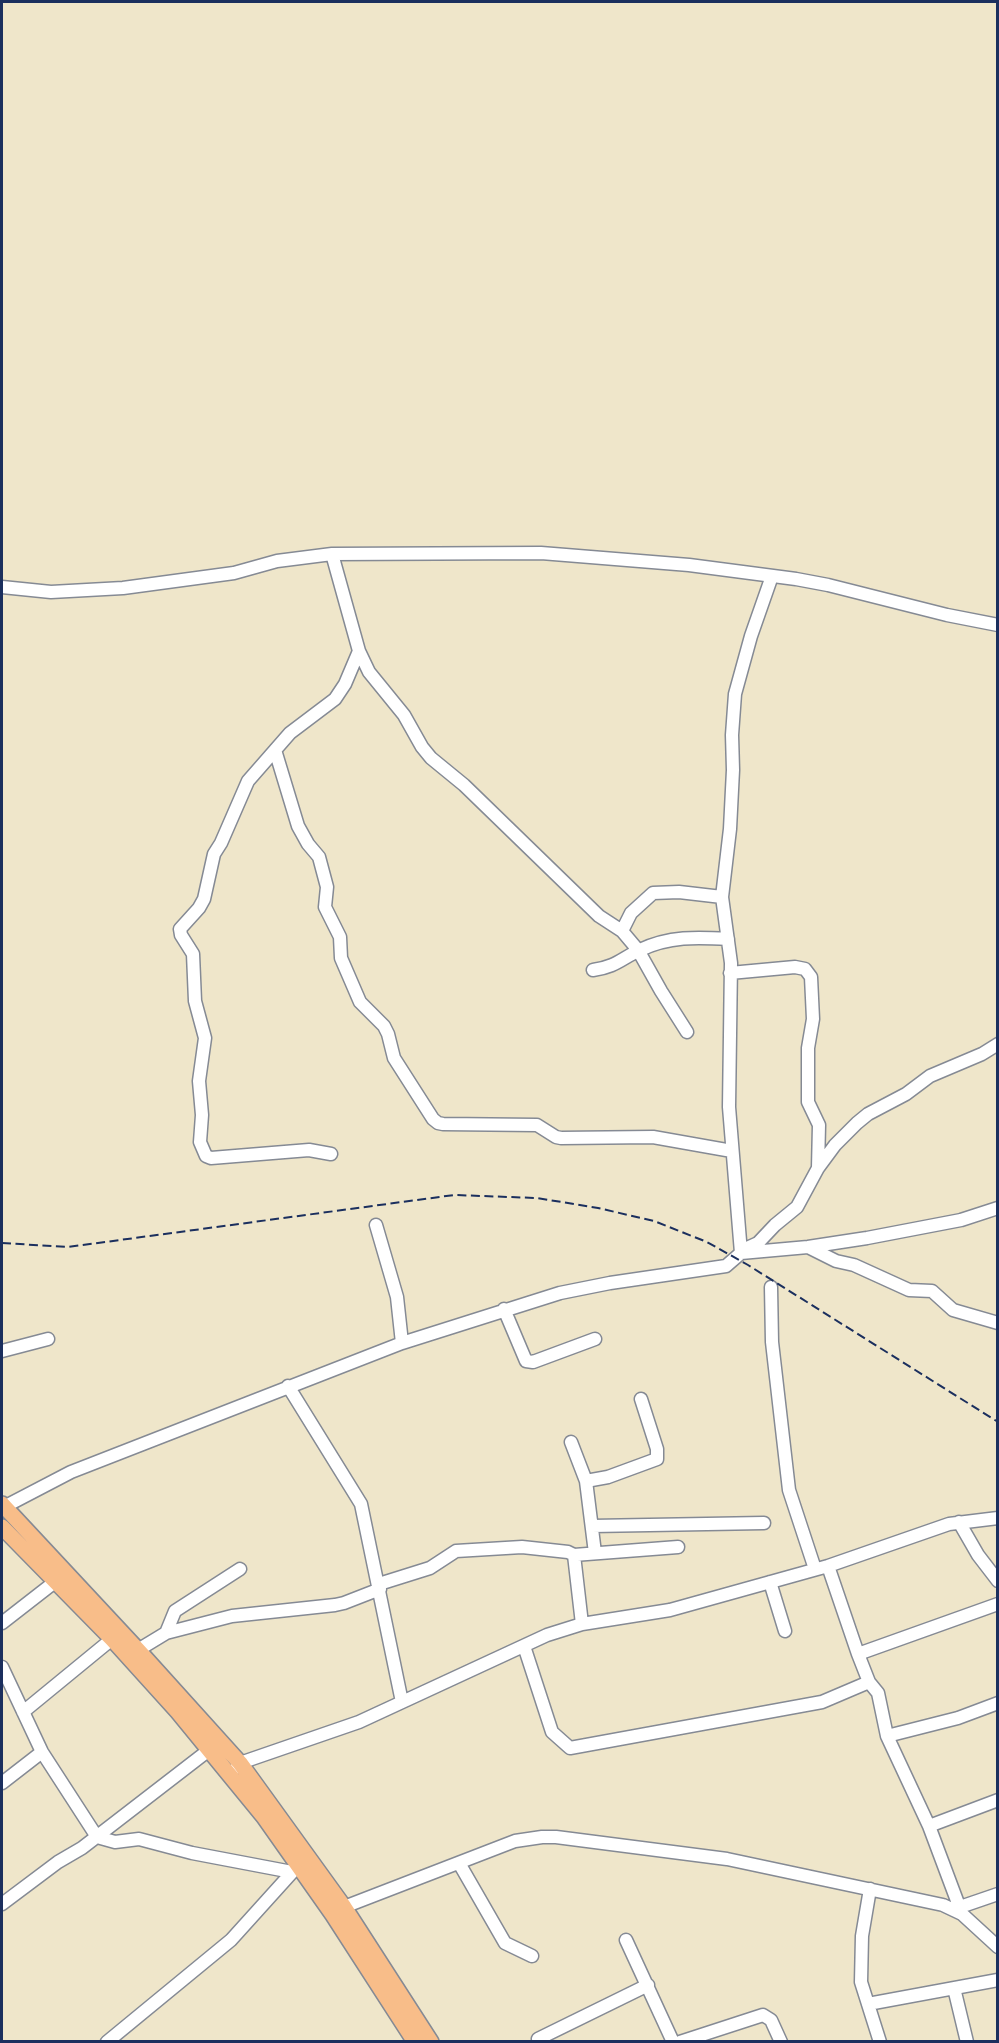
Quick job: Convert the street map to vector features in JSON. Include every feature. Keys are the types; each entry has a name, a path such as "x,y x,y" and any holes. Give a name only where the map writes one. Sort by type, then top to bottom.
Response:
{"main road":[{"path":"2,1506 138,1650 240,1763 344,1907 431,2042"},
{"path":"2,1527 56,1581 178,1712 264,1817 295,1868 339,1924 415,2042"}],"street":[{"path":"2,587 51,592 123,588 234,573 277,561 332,554 541,553 688,565 772,576 828,585 947,615 998,625"},
{"path":"332,554 359,651 369,672 404,715 422,747 599,916 622,932 638,950 687,1032"},
{"path":"741,1251 729,1107 730,974 722,897 730,829 735,694 772,576"},
{"path":"331,1154 309,1150 211,1158 206,1156 201,1142 202,1115 199,1081 205,1038 195,1001 193,954 181,935 180,929 204,899 214,854 248,781 290,733 335,699 345,684 359,651"},
{"path":"275,750 298,826 308,844 319,856 327,888 324,902 340,937 341,958 360,1002 384,1026 394,1058 433,1119 443,1124 537,1125 561,1138 653,1137 732,1151"},
{"path":"622,932 631,912 653,893 679,892 722,897"},
{"path":"593,970 616,964 638,950 682,937 728,939"},
{"path":"730,974 795,967 805,969 812,977 813,1019 808,1048 808,1102 819,1125 818,1168"},
{"path":"2,1506 71,1472 288,1386 402,1343 504,1309 610,1282 726,1266 741,1251 758,1243 797,1207 818,1168 835,1145 868,1114 906,1094 930,1076 982,1054 998,1044"},
{"path":"741,1251 808,1247 961,1220 998,1208"},
{"path":"376,1225 397,1297 402,1343"},
{"path":"808,1247 836,1262 854,1265 909,1290 932,1291 953,1310 998,1323"},
{"path":"771,1287 772,1342 789,1490 815,1569"},
{"path":"504,1309 526,1361 533,1362 595,1339"},
{"path":"2,1351 48,1339"},
{"path":"288,1386 361,1504 402,1702"},
{"path":"586,1481 608,1477 657,1459 657,1449 640,1399"},
{"path":"571,1442 586,1481 595,1553"},
{"path":"230,1776 240,1763 359,1722 547,1635 582,1624 670,1610 828,1566 959,1522 998,1518"},
{"path":"959,1522 978,1555 998,1581"},
{"path":"592,1526 764,1523"},
{"path":"138,1650 166,1633 244,1614 344,1603 379,1586 430,1568 456,1551 522,1547 568,1552 574,1555 678,1547"},
{"path":"574,1555 582,1624"},
{"path":"828,1566 858,1654 869,1682 878,1694 887,1736 930,1826 961,1910 998,1947"},
{"path":"166,1633 175,1611 240,1569"},
{"path":"2,1623 56,1581"},
{"path":"770,1582 785,1631"},
{"path":"858,1654 998,1604"},
{"path":"23,1712 111,1639"},
{"path":"524,1646 552,1732 570,1748 822,1702 869,1682"},
{"path":"2,1667 42,1752 96,1837 115,1842 139,1839 192,1853 295,1868"},
{"path":"887,1736 958,1718 998,1703"},
{"path":"2,1904 58,1862 82,1848 209,1750"},
{"path":"2,1783 42,1752"},
{"path":"930,1826 998,1800"},
{"path":"344,1907 515,1841 542,1837 727,1858 961,1910 998,1894"},
{"path":"459,1863 505,1943 532,1956"},
{"path":"107,2042 231,1940 295,1868"},
{"path":"870,1889 862,1936 861,1982 880,2042"},
{"path":"626,1940 648,1985 681,2041 763,2015 771,2020 781,2042"},
{"path":"868,2004 998,1980"},
{"path":"538,2039 648,1985"},
{"path":"954,1988 967,2042"}],"railway":[{"path":"2,1243 68,1247 454,1195 537,1198 598,1208 654,1221 707,1242 748,1265 998,1422"}]}
